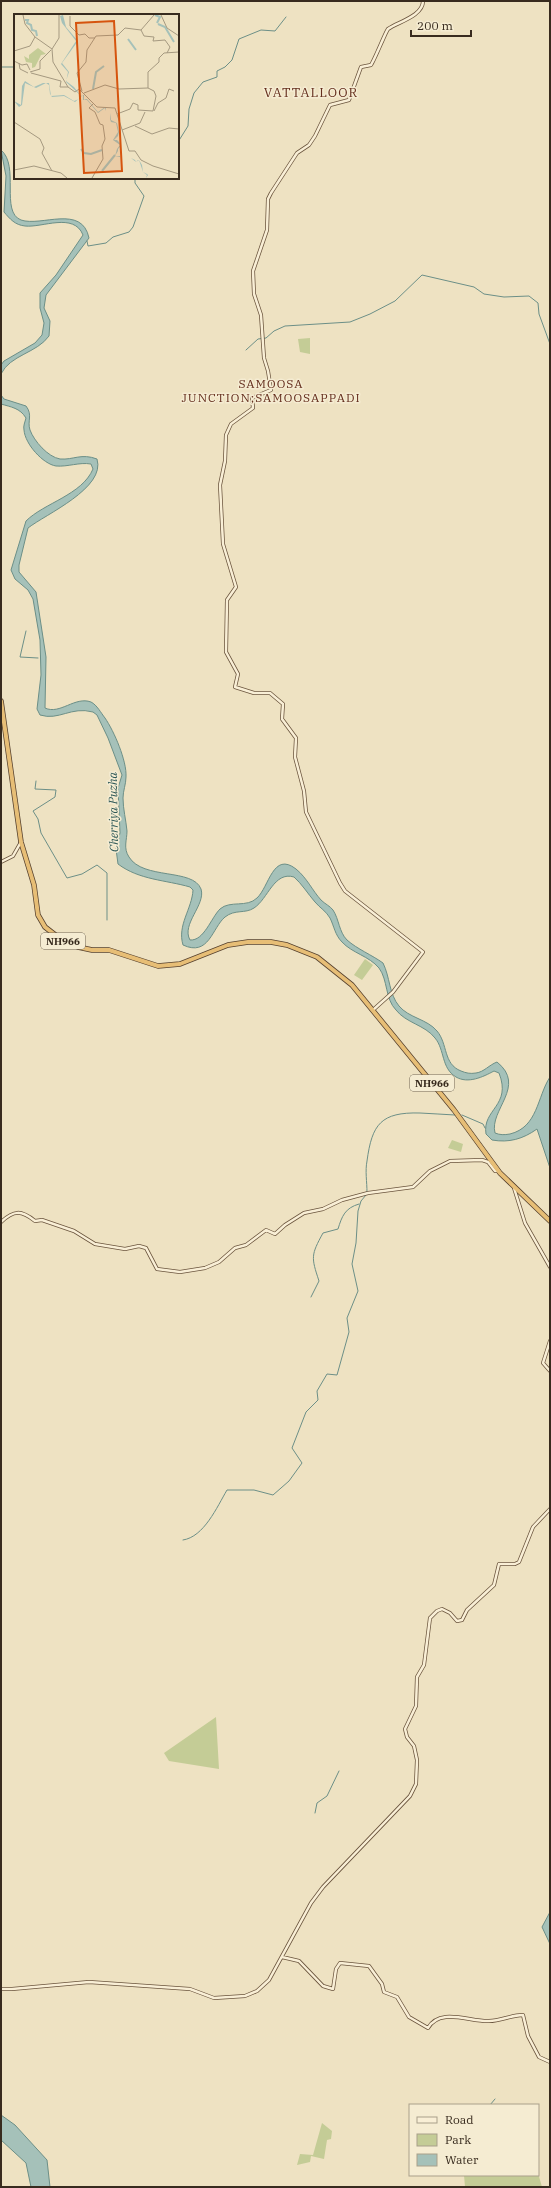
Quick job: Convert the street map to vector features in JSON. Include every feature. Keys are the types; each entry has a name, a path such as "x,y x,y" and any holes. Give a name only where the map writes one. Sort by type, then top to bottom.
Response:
{"highway":[{"name":"NH966","path":"1,701 21,842 34,885 38,915 44,927 63,941 85,949 109,950 144,963 165,966 188,962 238,943 259,941 287,945 307,952 335,970 352,985 454,1110 498,1171 550,1221"}],"main road":[{"path":"372,1010 393,992 423,952 346,891 340,883 306,812 304,791 296,757 296,738 282,719 283,704 270,693 254,693 235,687 238,674 226,652 227,600 236,587 223,544 220,485 225,461 226,435 231,424 252,408 252,398 271,390 264,358 261,314 254,294 253,271 267,230 268,200 297,153 309,145 315,136 330,105 348,100 361,67 371,65 378,56 387,30 419,11 423,1"},
{"path":"1,862 13,856 21,842"},
{"path":"1,1222 12,1213 18,1212 30,1217 35,1222 42,1220 74,1231 95,1244 125,1249 139,1246 146,1248 158,1269 166,1271 192,1271 219,1262 235,1248 246,1245 266,1230 275,1234 285,1225 304,1214 323,1209 342,1200 368,1193 413,1187 430,1170 446,1163 460,1160 482,1160 488,1162 495,1171 498,1171"},
{"path":"514,1188 525,1223 550,1267"},
{"path":"550,1341 543,1363 550,1371"},
{"path":"1,1989 22,1989 89,1982 190,1989 214,1998 245,1996 264,1985 311,1903 323,1887 397,1812 413,1791 417,1773 416,1750 405,1733 405,1729 416,1706 417,1677 424,1665 430,1618 437,1611 442,1609 461,1622 467,1610 494,1585 499,1564 515,1564 519,1562 533,1527 550,1509"},
{"path":"282,1956 299,1960 323,1986 333,1989 336,1969 340,1963 369,1966 382,1984 384,1992 397,1997 410,2017 428,2028 432,2020 440,2017 487,2021 502,2020 516,2015 523,2015 528,2036 539,2057 550,2062"}],"green space":[{"path":"310,338 310,354 300,352 298,339"},
{"path":"365,959 373,965 362,980 354,975"},
{"path":"452,1140 463,1144 461,1152 448,1148"},
{"path":"216,1717 219,1769 169,1761 164,1753"},
{"path":"322,2123 332,2131 331,2139 327,2140 324,2159 311,2156 310,2162 297,2165 300,2154 313,2155"},
{"path":"464,2176 539,2176 542,2187 465,2187"}],"water":[{"path":"1,150 6,157 9,167 10,199 15,215 21,220 29,221 70,219 78,222 85,228 89,238 46,295 44,308 50,321 49,336 44,342 11,362 1,374 1,365 4,361 35,343 42,335 44,323 40,308 40,293 56,275 83,235 79,228 73,224 57,223 25,226 16,223 8,217 4,212 6,176"},
{"path":"1,395 4,399 26,406 30,415 29,427 32,434 42,448 55,458 65,459 91,457 97,459 97,470 93,480 84,490 60,508 28,528 19,565 19,572 36,592 46,657 45,708 51,710 62,708 79,701 93,703 105,718 119,746 126,770 123,802 127,831 126,847 129,857 136,864 145,869 188,878 196,883 201,889 202,895 189,928 188,934 190,940 199,937 203,933 220,909 224,906 248,903 257,898 277,867 282,864 296,869 321,900 333,910 344,937 355,946 383,963 391,991 399,1006 437,1031 443,1042 448,1059 455,1068 466,1073 476,1073 497,1062 505,1071 508,1080 508,1089 497,1116 495,1133 502,1135 510,1134 526,1125 536,1110 550,1077 550,1168 537,1129 521,1138 504,1141 492,1140 486,1134 488,1119 500,1100 502,1093 502,1084 499,1073 494,1071 475,1079 465,1080 456,1077 451,1073 445,1064 435,1038 426,1030 405,1018 392,1006 384,978 379,968 370,960 346,946 342,942 325,911 315,902 294,877 287,876 281,878 254,908 247,911 232,913 225,917 209,940 199,947 192,948 183,945 182,931 193,890 190,887 153,879 135,873 118,864 116,849 120,833 118,788 122,775 108,738 97,715 93,712 78,711 53,716 40,715 37,709 41,675 40,640 33,599 28,590 15,579 11,570 26,521 80,486 88,478 93,469 91,464 56,466 46,462 31,447 25,435 24,427 26,418 24,415 12,407 1,404"},
{"path":"550,1912 550,1944 542,1927"},
{"path":"1,2115 15,2125 47,2160 50,2187 31,2187 26,2163 1,2140"}],"waterway":[{"path":"179,140 188,126 189,109 194,93 203,82 217,77 217,71 225,67 232,60 239,39 261,30 275,31 286,17"},
{"path":"1,67 14,67"},
{"path":"87,241 88,246 106,243 113,237 129,232 133,227 144,196 135,183 135,179"},
{"path":"246,350 258,339 266,338 274,331 285,326 350,322 370,314 395,301 422,275 474,287 484,294 504,297 529,296 538,303 539,314 550,344"},
{"path":"26,631 20,657 38,658"},
{"path":"36,781 35,789 56,790 55,797 33,811 38,819 41,833 67,878 82,874 97,865 107,873 107,920"},
{"path":"367,1192 366,1169 369,1148 376,1129 381,1123 387,1118 407,1113 455,1115"},
{"path":"462,1115 483,1124 485,1128"},
{"path":"183,1540 191,1538 204,1527 227,1490 254,1490 273,1495 289,1481 302,1463 292,1448 306,1412 318,1400 317,1391 327,1374 337,1375 349,1332 347,1318 358,1291 352,1264 356,1243 358,1211 361,1201 366,1195"},
{"path":"311,1297 319,1281 314,1261 314,1252 319,1240 323,1233 338,1229 347,1210 359,1204"},
{"path":"315,1813 317,1803 327,1796 339,1771"},
{"path":"491,2104 495,2099"}],"district":[{"name":"VATTALLOOR","path":"311,92"},
{"name":"SAMOOSA JUNCTION;SAMOOSAPPADI","path":"271,390"}],"water label":[{"name":"Cherriya Puzha","path":"113,812"}]}
